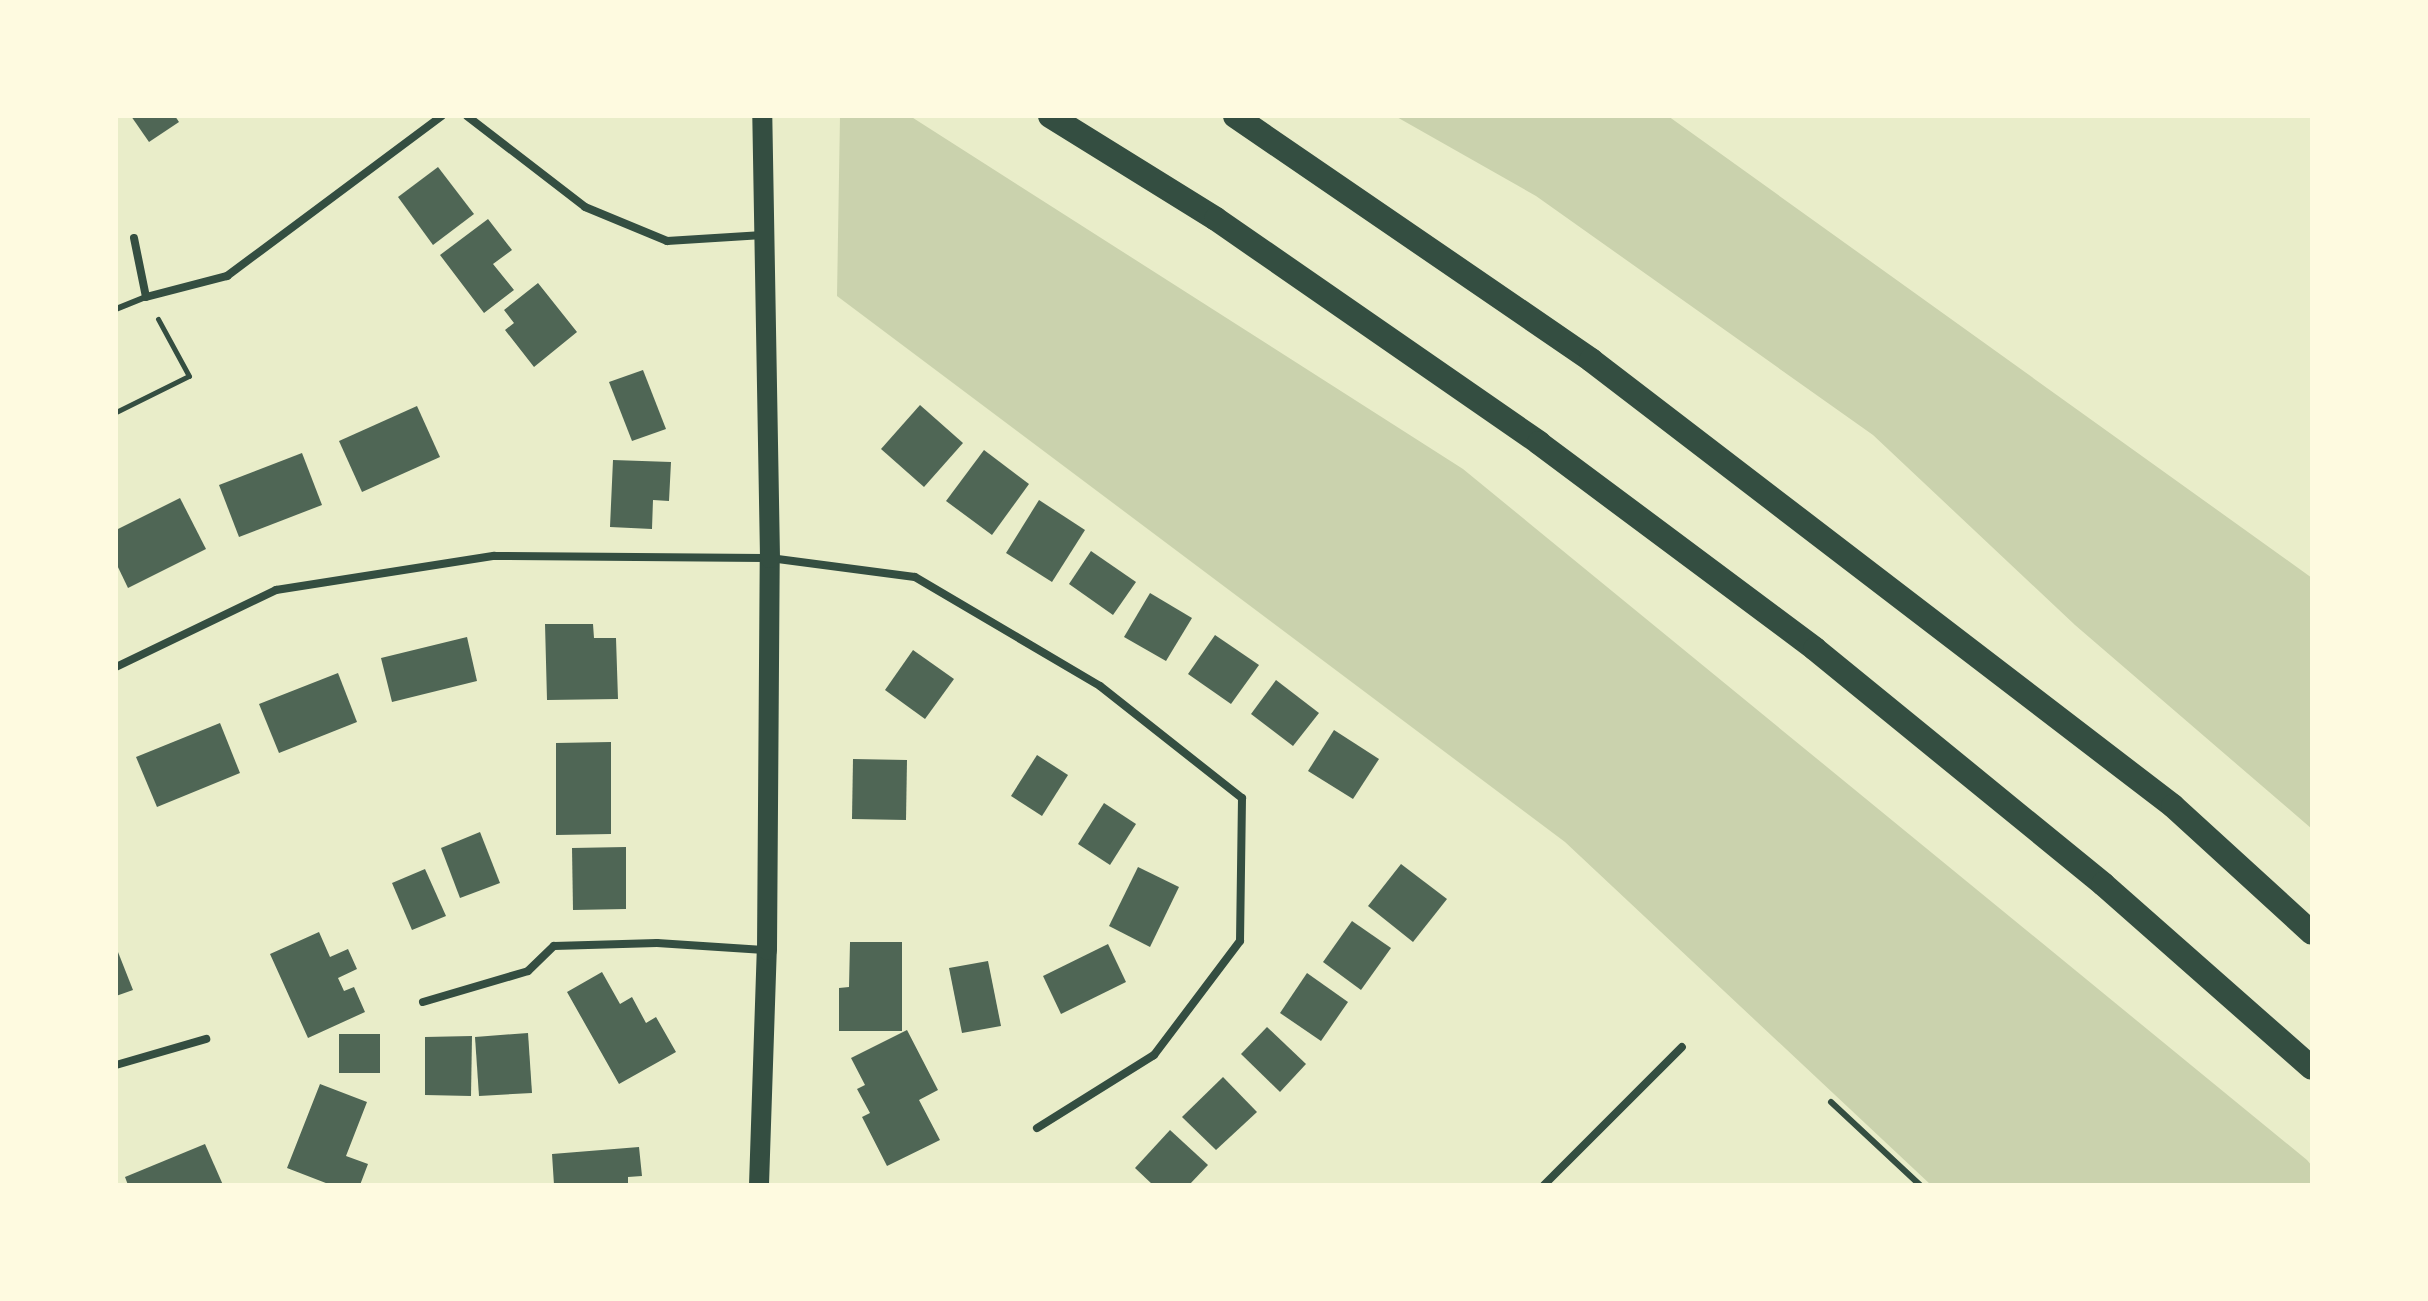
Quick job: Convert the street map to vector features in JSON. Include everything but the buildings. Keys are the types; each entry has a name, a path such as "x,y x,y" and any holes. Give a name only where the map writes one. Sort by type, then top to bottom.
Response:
{"highway":[{"path":"1050,116 1216,219 1803,639 2103,884 2312,1068"},
{"path":"1235,116 1591,360 2173,806 2312,933"}],"main road":[{"path":"759,1185 767,950 770,558 762,116"}],"street":[{"path":"134,238 146,297 227,276 442,116"},
{"path":"467,116 585,207 667,241 763,235"},
{"path":"116,667 276,590 494,556 770,558 915,577 1100,686 1242,798 1240,941 1154,1055 1037,1128"},
{"path":"423,1002 528,971 554,946 657,943 767,950"},
{"path":"116,1065 206,1039"},
{"path":"1544,1185 1682,1047"}],"lane":[{"path":"116,309 146,297"},
{"path":"1831,1102 1920,1185"}],"path":[{"path":"116,412 189,376 146,297"}],"green space":[{"path":"840,116 910,116 1463,469 2307,1160 2312,1166 2312,1185 1931,1185 1565,842 837,296"},
{"path":"1395,116 1668,116 2312,578 2312,829 2075,625 1873,435 1536,196"}]}
